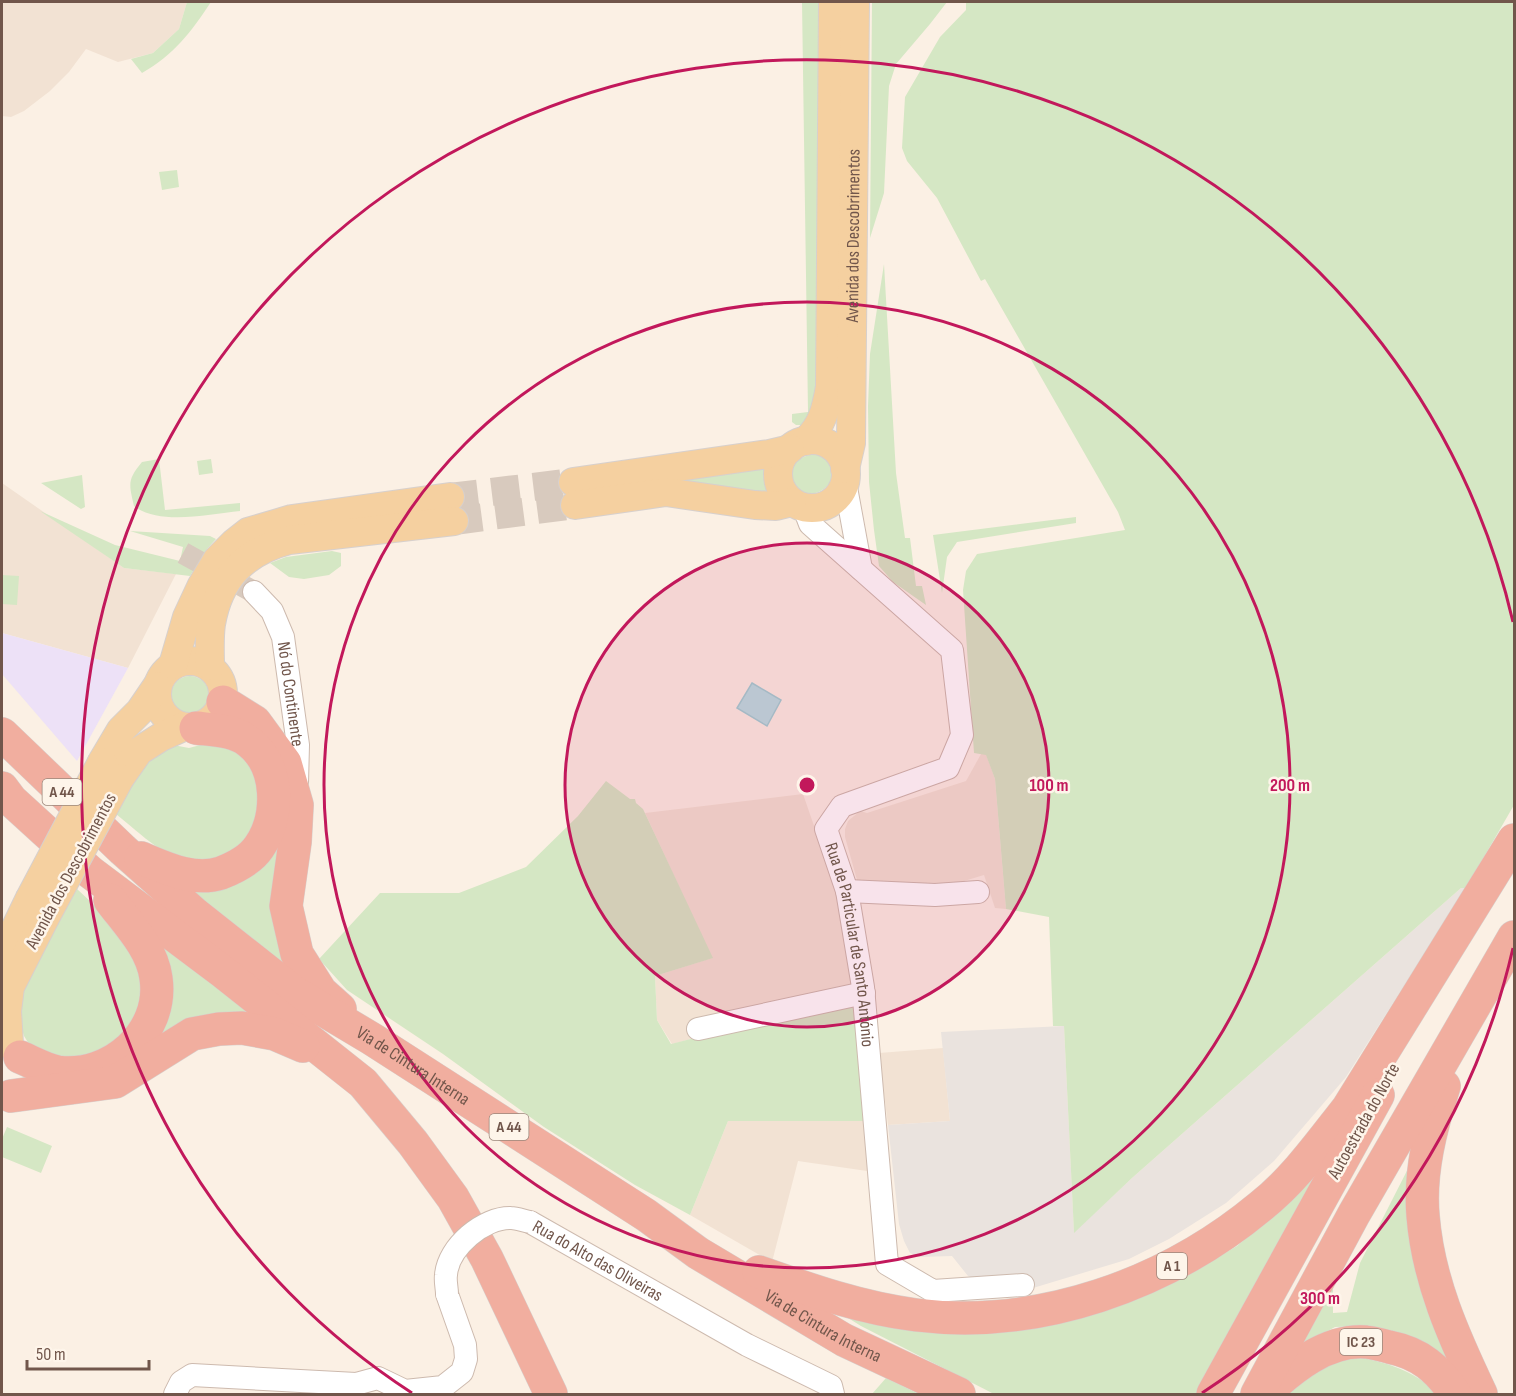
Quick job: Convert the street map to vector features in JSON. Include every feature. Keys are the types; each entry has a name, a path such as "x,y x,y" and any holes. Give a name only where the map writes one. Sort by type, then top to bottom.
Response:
{"highway":[{"path":"223,702 255,722 285,763 297,805 295,842 286,906 297,954 321,992 372,1039"},
{"path":"123,850 168,869 193,875 219,873 242,863 259,847 275,804 272,778 261,754 248,741 230,732 189,727"},
{"name":"Via de Cintura Interna","path":"2,734 123,850 195,914 295,993 372,1039 646,1215 698,1253 844,1340 959,1395"},
{"name":"Via de Cintura Interna","path":"2,788 11,800 90,872 223,972 363,1083 413,1143 453,1198 487,1259 551,1395"},
{"name":"A 1","path":"646,1215 742,1266 830,1297 916,1315 984,1316 1040,1310 1107,1294 1150,1277 1206,1245 1262,1206 1292,1177 1348,1108 1515,840"},
{"name":"Autoestrada do Norte","path":"1213,1395 1515,847"},
{"path":"10,1047 57,1072 83,1072 111,1063 132,1048 148,1028 157,1000 156,979 151,960 142,943 90,872"},
{"name":"Autoestrada do Norte","path":"1257,1395 1354,1214 1515,937"},
{"path":"1470,1017 1432,1123 1425,1162 1422,1215 1429,1263 1441,1302 1481,1395"},
{"path":"6,1099 115,1082 192,1034 219,1029 242,1028 275,1034 335,1060"},
{"name":"IC 23","path":"1264,1395 1289,1371 1308,1358 1341,1344 1366,1342 1401,1349 1424,1359 1455,1395"}],"main road":[{"name":"Avenida dos Descobrimentos","path":"798,445 817,430 826,411 831,387 833,2"},
{"name":"Avenida dos Descobrimentos","path":"845,475 851,443 855,2"},
{"path":"819,441 832,447 841,456 845,475 836,498 817,508 798,505 754,505 666,492 574,493 769,454 819,441"},
{"path":"798,445 784,454 778,467 778,480 783,493 798,505"},
{"name":"Avenida dos Descobrimentos","path":"2,956 37,909 111,770 121,730 140,711 165,676 201,587 217,560 234,543 248,532 292,519 452,509 289,540 269,546 246,559 234,570 218,595 211,626 210,666"},
{"path":"185,661 198,661 210,666 219,676 224,688 223,702 218,714 209,723 189,727 171,722 162,712 157,700 165,676 185,661"},
{"name":"Avenida dos Descobrimentos","path":"111,770 139,751 189,727"},
{"name":"Avenida dos Descobrimentos","path":"6,1099 18,1089 22,1078 22,1068 10,1047 7,1011 10,987 37,909"}],"street":[{"path":"845,475 861,569"},
{"name":"Rua de Particular de Santo António","path":"798,505 810,524 952,651 962,735 948,768 842,806 826,829 847,891 864,993 887,1264 933,1291 1023,1285"},
{"name":"Nó do Continente","path":"254,592 273,612 283,637 298,745 297,805"},
{"path":"847,891 935,895 978,892"},
{"path":"698,1029 864,993"},
{"name":"Rua do Alto das Oliveiras","path":"175,1395 181,1382 192,1375 356,1384 378,1378 405,1391 442,1387 462,1372 466,1359 465,1345 447,1294 446,1273 453,1256 465,1238 489,1222 511,1218 530,1222 747,1345 831,1386 833,1395"}],"shaded area":[{"path":"2,2 187,2 179,29 153,53 118,62 86,49 69,72 50,91 24,111 11,117 2,116"},
{"path":"2,483 124,568 176,574 128,668 2,633"},
{"path":"2,633 128,668 77,761 2,674"},
{"path":"981,754 986,754 995,779 1006,909 995,908 984,875 941,888 857,880 845,837 848,821 860,811 867,813 966,781"},
{"path":"803,794 846,918 855,997 672,1044 657,1020 655,976 712,958 645,813"},
{"path":"1461,888 1466,888 1346,1077 1274,1161 1226,1203 1169,1239 1129,1259 1033,1288 1027,1274 1025,1278 982,1282 968,1276 952,1256 919,1257 910,1253 899,1224 888,1125 950,1121 941,1032 1064,1026 1074,1232 1132,1178"},
{"path":"943,1048 950,1121 888,1125 879,1053"},
{"path":"728,1121 867,1121 867,1171 798,1161 772,1262 690,1215"}],"green space":[{"path":"187,2 211,2 173,51 142,73 131,59 153,53 179,29"},
{"path":"802,2 822,2 819,385 806,425 796,425 792,422 792,414 808,412"},
{"path":"872,2 947,2 896,64 889,86 884,193 870,238"},
{"path":"966,2 1514,2 1514,805 1466,888 1461,888 1132,1178 1074,1233 1064,1026 1053,1026 1049,917 1006,909 995,779 986,755 974,753 963,590 966,571 977,554 1125,530 1118,512 985,279 981,281 937,198 907,161 902,148 905,97 940,37 966,10"},
{"path":"177,170 179,187 162,190 159,172"},
{"path":"884,264 896,473 905,538 910,538 916,586 922,586 926,605 893,582 879,566 874,530 869,482 868,406 870,354"},
{"path":"813,454 826,457 833,464 834,473 823,490 813,494 801,492 789,484 788,478 791,468 797,461"},
{"path":"159,459 165,510 240,503 240,511 171,517 157,516 134,506 130,482 134,473 142,462"},
{"path":"211,459 213,473 199,475 197,461"},
{"path":"770,467 769,488 775,501 659,481"},
{"path":"82,475 85,507 81,509 41,483"},
{"path":"40,511 115,545 180,561 183,547 130,531 210,536 216,539 190,576 124,568"},
{"path":"1076,517 1076,523 957,542 947,557 942,593 933,535"},
{"path":"332,551 341,553 341,566 329,575 304,579 289,577 270,563 286,557"},
{"path":"2,575 19,576 17,605 2,604"},
{"path":"190,676 204,681 209,695 204,709 190,714 176,709 171,695 176,681"},
{"path":"208,743 234,748 259,775 257,820 249,837 232,852 215,860 200,863 184,861 156,846 116,814 136,772 150,756 173,745 189,748"},
{"path":"606,781 630,799 635,799 643,809 713,958 655,976 657,1020 671,1044 855,997 867,1121 728,1121 690,1215 635,1185 544,1127 443,1054 347,990 319,959 380,893 459,893 526,867 578,816"},
{"path":"284,812 290,970 183,885"},
{"path":"77,889 118,927 135,949 144,1004 111,1049 71,1062 34,1052 24,1036 19,1019 23,988"},
{"path":"160,945 270,1025 137,1058"},
{"path":"1355,1113 1196,1394 994,1394 861,1326 832,1308 902,1327 1206,1264 1237,1246 1278,1210"},
{"path":"7,1127 52,1146 41,1173 2,1157 2,1139"},
{"path":"1415,1155 1471,1394 1362,1326 1335,1327 1299,1347 1333,1287 1333,1313 1347,1312 1360,1263"},
{"path":"1352,1356 1399,1368 1419,1379 1438,1394 1288,1394 1311,1373"},
{"path":"886,1378 919,1394 872,1394"}],"water":[{"path":"752,683 781,700 767,726 737,708"}],"tunnel":[{"path":"450,497 573,482"},
{"path":"454,521 575,505"},
{"path":"183,553 254,592"}]}
